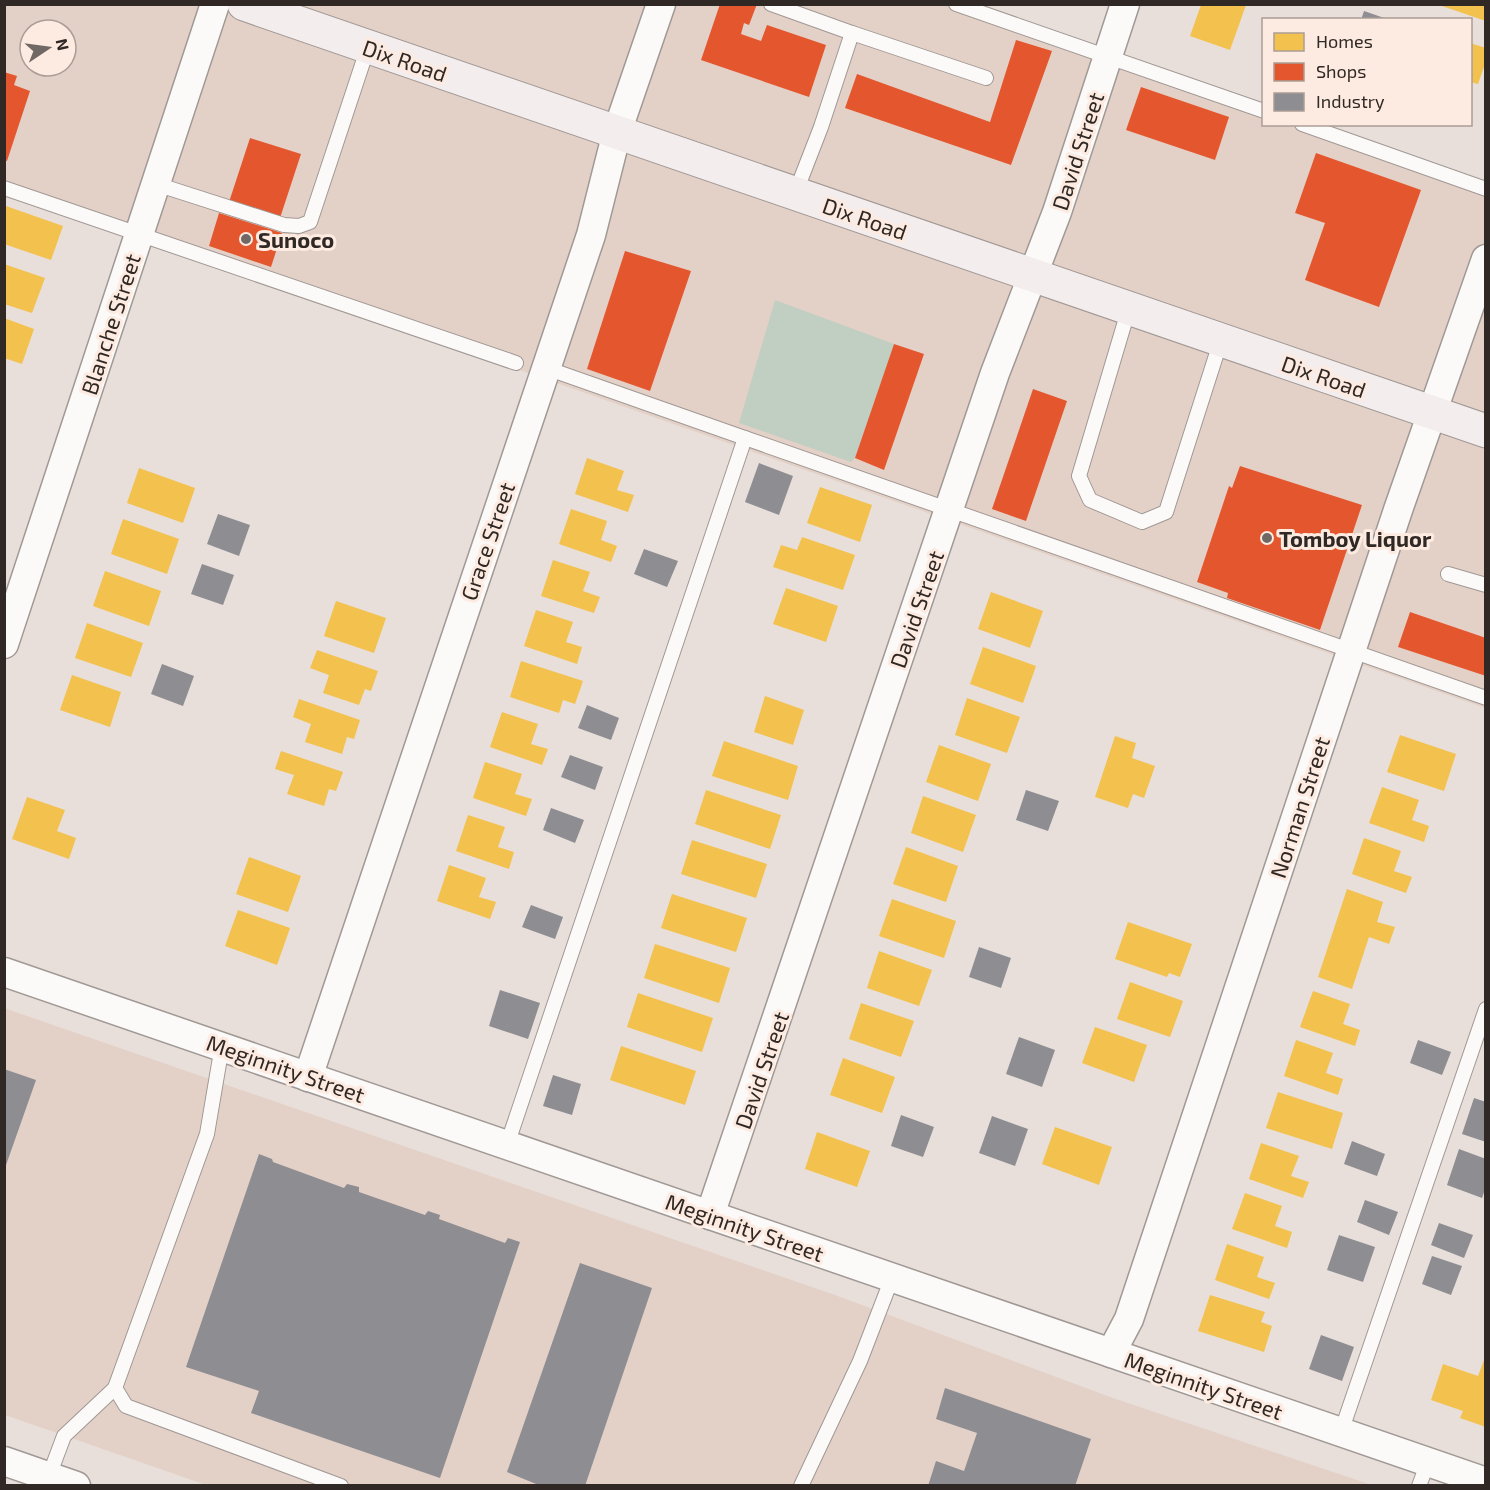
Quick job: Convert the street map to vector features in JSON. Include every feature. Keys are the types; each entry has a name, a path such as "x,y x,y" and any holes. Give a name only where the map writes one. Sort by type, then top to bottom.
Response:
{"main road":[{"name":"Dix Road","path":"244,4 1485,431"}],"street":[{"name":"Blanche Street","path":"4,644 215,4"},
{"name":"Grace Street","path":"308,1077 591,235 618,132 661,4"},
{"name":"David Street","path":"710,1215 950,508 1031,274 1057,212 1125,4"},
{"name":"Norman Street","path":"1111,1353 1129,1319 1431,413 1485,259"},
{"name":"Meginnity Street","path":"4,972 1341,1432 1424,1474 1485,1482"},
{"path":"4,1461 76,1485"}],"lane":[{"path":"771,4 986,78"},
{"path":"956,4 1262,111"},
{"path":"795,194 852,33"},
{"path":"156,184 284,225 299,226 310,222 368,47"},
{"path":"1308,126 1485,189"},
{"path":"4,188 516,363"},
{"path":"1129,309 1079,476 1090,500 1142,522 1166,512 1221,340"},
{"path":"546,368 950,508 1485,698"},
{"path":"507,1145 745,438"},
{"path":"1448,574 1485,585"},
{"path":"1341,1432 1485,1009"},
{"path":"49,1476 64,1436 115,1388 207,1134 222,1046"},
{"path":"801,1485 860,1361 892,1278"},
{"path":"115,1388 126,1406 341,1485"}],"shaded area":[{"path":"5,4 956,5 1262,111 1262,126 1305,126 1486,189 1485,708 5,190"},
{"path":"775,300 894,344 855,458 851,462 739,423"},
{"path":"4,1008 835,1295 1113,1398 1372,1485 209,1486 5,1415"}],"building: Homes":[{"path":"1486,4 1486,21 1439,5"},
{"path":"1201,5 1246,5 1230,50 1190,36"},
{"path":"1472,44 1486,48 1486,61 1478,84 1472,82"},
{"path":"6,206 63,226 51,260 4,244"},
{"path":"4,264 45,278 32,313 4,304"},
{"path":"4,318 34,329 22,364 4,358"},
{"path":"587,458 624,471 617,490 634,495 628,512 575,494"},
{"path":"139,468 195,488 183,523 127,503"},
{"path":"820,487 872,505 860,542 807,523"},
{"path":"571,509 607,521 601,540 617,546 611,562 559,544"},
{"path":"123,519 179,539 167,574 111,554"},
{"path":"802,537 855,555 843,590 773,567 781,545 797,550"},
{"path":"553,560 590,572 583,591 600,597 594,613 541,596"},
{"path":"105,571 161,591 149,626 93,606"},
{"path":"786,588 838,606 826,642 773,624"},
{"path":"991,592 1043,611 1030,648 978,629"},
{"path":"336,601 386,618 374,653 324,636"},
{"path":"536,610 573,622 566,642 582,647 577,664 524,646"},
{"path":"87,623 143,643 131,677 75,658"},
{"path":"983,647 1036,666 1023,703 970,684"},
{"path":"317,650 378,671 371,691 365,689 359,705 323,693 329,675 310,668"},
{"path":"521,661 583,681 575,704 563,700 559,713 510,697"},
{"path":"72,675 121,692 110,727 60,710"},
{"path":"765,696 804,710 793,745 754,732"},
{"path":"967,698 1020,717 1007,753 955,735"},
{"path":"299,699 360,720 354,739 347,737 342,754 305,742 311,724 293,717"},
{"path":"502,712 538,724 531,744 548,749 542,765 490,747"},
{"path":"1400,735 1456,754 1444,791 1387,772"},
{"path":"1115,736 1136,743 1132,758 1155,766 1144,798 1133,794 1128,808 1095,797"},
{"path":"724,741 798,766 788,800 712,776"},
{"path":"939,745 991,764 978,801 926,782"},
{"path":"281,751 343,772 336,791 329,789 324,806 287,794 294,775 275,769"},
{"path":"485,762 522,774 515,794 532,799 526,816 473,798"},
{"path":"1382,787 1419,800 1412,820 1429,826 1424,842 1369,823"},
{"path":"706,790 781,815 770,849 695,824"},
{"path":"923,796 976,815 963,852 911,833"},
{"path":"27,797 65,810 57,831 76,838 69,859 12,839"},
{"path":"468,815 505,827 498,847 514,852 509,869 456,851"},
{"path":"1364,838 1401,851 1394,871 1412,877 1406,893 1352,874"},
{"path":"692,840 767,864 756,898 681,874"},
{"path":"906,847 958,866 946,902 893,884"},
{"path":"249,857 301,876 288,912 236,894"},
{"path":"449,865 486,878 479,897 496,902 490,919 437,901"},
{"path":"1347,889 1383,902 1377,922 1395,927 1389,944 1369,937 1352,989 1318,977"},
{"path":"672,894 747,918 736,952 661,928"},
{"path":"892,899 956,921 944,958 879,936"},
{"path":"238,910 290,928 277,965 225,946"},
{"path":"1128,922 1192,944 1180,977 1169,973 1167,977 1115,959"},
{"path":"655,944 730,968 719,1003 644,978"},
{"path":"879,951 932,970 919,1006 867,988"},
{"path":"1130,982 1183,1001 1170,1037 1117,1019"},
{"path":"1313,991 1350,1004 1343,1024 1360,1030 1355,1046 1300,1027"},
{"path":"638,993 713,1018 702,1052 627,1027"},
{"path":"861,1003 914,1021 901,1057 849,1039"},
{"path":"1095,1027 1147,1045 1134,1082 1082,1063"},
{"path":"1296,1040 1333,1053 1326,1073 1343,1079 1338,1095 1284,1076"},
{"path":"621,1046 696,1071 685,1105 610,1080"},
{"path":"843,1058 895,1077 882,1113 830,1095"},
{"path":"1278,1092 1343,1113 1332,1149 1266,1128"},
{"path":"1055,1127 1112,1147 1099,1185 1042,1164"},
{"path":"817,1132 870,1151 857,1187 805,1169"},
{"path":"1261,1143 1299,1156 1291,1176 1309,1182 1303,1198 1249,1179"},
{"path":"1245,1193 1282,1206 1275,1226 1292,1232 1287,1248 1232,1229"},
{"path":"1227,1244 1264,1257 1257,1277 1275,1283 1269,1299 1215,1280"},
{"path":"1210,1295 1265,1312 1261,1322 1272,1326 1264,1352 1198,1331"},
{"path":"1486,1355 1486,1427 1460,1418 1463,1411 1431,1400 1443,1364 1478,1376"}],"building: Shops":[{"path":"720,4 757,4 749,25 744,23 741,34 761,41 767,25 826,45 809,97 701,60"},
{"path":"1016,40 1052,51 1011,165 845,108 857,74 990,122"},
{"path":"4,72 17,76 14,85 30,91 7,161 4,160"},
{"path":"1141,87 1229,117 1215,160 1126,130"},
{"path":"250,138 301,154 280,218 229,202"},
{"path":"1316,153 1421,190 1379,307 1305,280 1325,223 1295,213"},
{"path":"219,213 282,233 271,267 209,246"},
{"path":"625,251 691,271 650,391 587,369"},
{"path":"894,344 924,354 884,470 855,458"},
{"path":"1033,389 1067,401 1026,521 992,509"},
{"path":"1240,466 1362,505 1320,630 1227,598 1228,593 1197,582 1229,486 1232,488"},
{"path":"1410,612 1486,638 1486,676 1398,647"}],"building: Industry":[{"path":"1364,11 1384,18 1362,18"},
{"path":"759,463 793,476 779,515 745,502"},
{"path":"218,514 250,525 239,556 207,544"},
{"path":"644,549 678,561 667,587 634,574"},
{"path":"202,564 234,575 223,605 191,594"},
{"path":"162,664 194,676 183,706 151,694"},
{"path":"587,705 619,718 611,740 578,728"},
{"path":"570,755 603,767 595,790 561,777"},
{"path":"1026,790 1059,801 1048,831 1016,820"},
{"path":"551,808 584,820 575,843 543,830"},
{"path":"531,905 563,917 555,939 522,927"},
{"path":"979,947 1011,958 1001,988 969,977"},
{"path":"500,990 540,1003 528,1039 489,1026"},
{"path":"1019,1037 1055,1050 1042,1087 1006,1074"},
{"path":"1418,1040 1451,1052 1442,1075 1410,1063"},
{"path":"4,1069 36,1080 5,1168 4,1168"},
{"path":"553,1075 581,1084 572,1115 543,1106"},
{"path":"1474,1098 1486,1102 1486,1142 1462,1134"},
{"path":"901,1115 934,1127 923,1157 891,1146"},
{"path":"992,1116 1028,1129 1015,1166 979,1153"},
{"path":"1352,1141 1385,1154 1377,1176 1344,1164"},
{"path":"1459,1149 1486,1159 1486,1187 1482,1198 1447,1185"},
{"path":"259,1154 272,1159 273,1162 344,1188 347,1184 359,1187 359,1192 425,1215 428,1211 440,1215 439,1219 505,1243 508,1238 520,1242 440,1478 251,1413 259,1391 186,1367"},
{"path":"1365,1200 1398,1212 1389,1235 1357,1222"},
{"path":"1439,1223 1473,1235 1464,1258 1431,1245"},
{"path":"1339,1235 1375,1247 1363,1282 1327,1270"},
{"path":"1432,1256 1462,1266 1451,1295 1422,1284"},
{"path":"580,1263 652,1288 585,1486 541,1486 507,1472"},
{"path":"1321,1335 1354,1347 1342,1381 1309,1369"},
{"path":"945,1388 1091,1439 1075,1486 928,1486 936,1461 964,1471 977,1433 936,1419"}],"place":[{"name":"Sunoco","path":"246,239"},
{"name":"Tomboy Liquor","path":"1267,538"}]}
